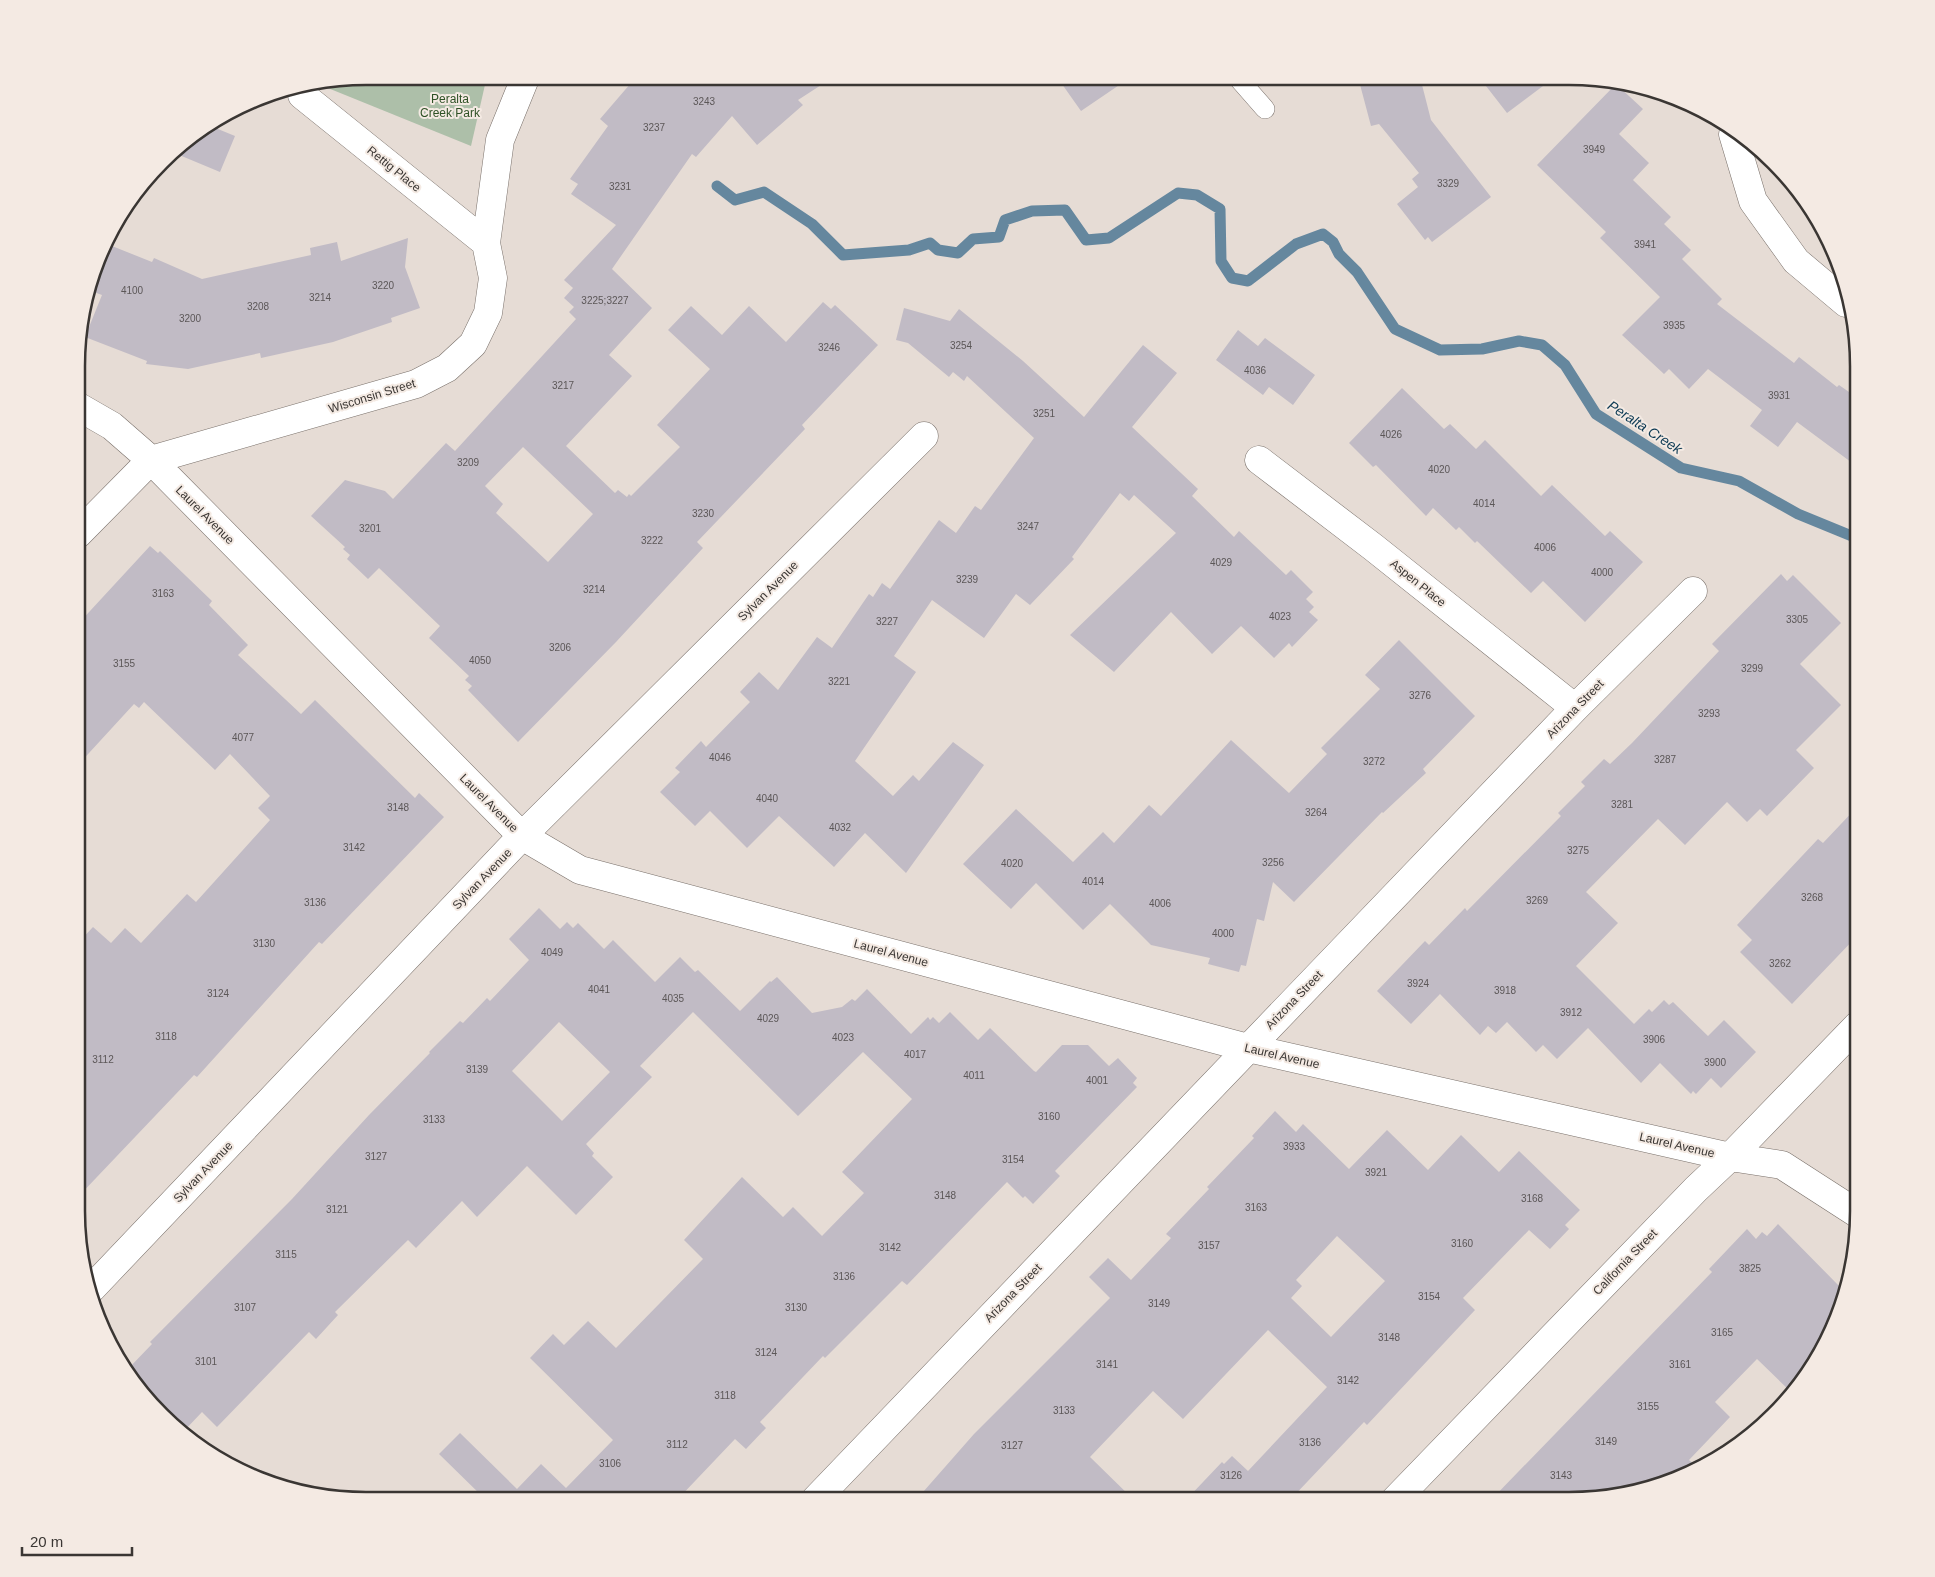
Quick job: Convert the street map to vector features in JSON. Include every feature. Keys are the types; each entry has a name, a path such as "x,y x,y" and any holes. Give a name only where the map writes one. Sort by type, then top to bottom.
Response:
{"street":[{"name":"Wisconsin Street","path":"85,527 151,460 416,384 447,368 473,344 488,313 493,278 486,242 500,140 522,85"},
{"name":"Rettig Place","path":"302,95 486,242"},
{"path":"1734,139 1753,201 1796,260 1841,299"},
{"name":"Laurel Avenue","path":"85,410 112,426 151,460 522,836 580,870 1248,1048 1730,1157 1782,1165 1850,1209"},
{"name":"Sylvan Avenue","path":"95,1284 522,836 924,436"},
{"name":"Aspen Place","path":"1259,460 1373,547 1576,708"},
{"name":"Arizona Street","path":"823,1492 1576,708 1693,591"},
{"name":"California Street","path":"1403,1492 1696,1189 1730,1157 1850,1033"}],"lane":[{"path":"1244,85 1265,109"}],"green space":[{"name":"Peralta Creek Park","path":"366,85 485,85 471,146 327,88"}],"building":[{"path":"629,85 821,85 798,100 803,105 757,145 732,116 696,157 692,154 612,269 652,308 609,355 632,376 566,446 615,493 618,490 627,497 629,494 631,496 680,447 657,425 710,369 668,330 691,306 722,335 749,306 786,342 823,302 831,309 835,305 878,345 802,425 805,429 697,542 703,548 616,642 518,742 468,690 472,686 465,680 469,676 429,638 440,626 379,568 368,579 347,559 350,555 343,549 345,547 311,516 345,480 385,491 393,499 446,443 455,451 576,319 569,312 574,307 564,298 573,288 564,280 616,225 571,194 578,184 570,179 608,126 600,119","holes":["523,447 593,514 548,562 496,513 503,504 485,486"]},
{"path":"1063,85 1119,85 1081,111"},
{"path":"1360,85 1422,85 1431,120 1491,197 1432,242 1428,237 1425,240 1397,204 1418,187 1412,179 1419,173 1379,124 1371,126"},
{"path":"1485,85 1544,85 1507,113"},
{"path":"1612,88 1622,90 1643,109 1619,134 1649,163 1633,180 1671,217 1664,224 1691,250 1682,259 1722,299 1717,304 1794,363 1799,357 1837,387 1839,385 1850,393 1850,461 1797,422 1778,447 1750,426 1762,410 1708,369 1689,389 1669,369 1664,374 1622,335 1660,297 1600,238 1606,232 1537,165"},
{"path":"216,128 235,136 220,172 180,156"},
{"path":"408,238 405,267 420,308 391,318 392,322 333,342 261,358 260,353 188,369 146,364 147,361 87,338 87,332 102,295 95,293 100,276 112,246 152,262 154,258 202,279 311,255 310,248 337,242 341,261"},
{"path":"904,308 950,321 959,309 1023,361 1084,417 1143,345 1177,373 1132,427 1198,489 1192,496 1234,537 1239,531 1286,575 1291,570 1313,592 1306,599 1314,607 1309,612 1318,620 1292,647 1289,643 1274,658 1241,626 1212,654 1171,612 1114,672 1070,635 1176,533 1134,495 1129,501 1120,493 1072,557 1074,559 1030,605 1016,594 984,638 932,600 894,656 916,672 855,761 893,796 913,775 919,781 953,742 984,765 906,873 865,833 834,867 779,816 747,848 710,811 695,826 660,792 680,772 675,768 701,741 706,747 750,702 740,692 759,672 778,690 817,637 832,648 869,594 873,597 882,583 890,589 939,520 956,533 975,506 981,510 1034,438 967,376 964,381 953,372 949,377 908,343 896,340"},
{"path":"1238,330 1258,346 1265,338 1315,375 1293,405 1269,387 1263,395 1216,360"},
{"path":"1402,388 1444,429 1450,424 1476,449 1485,440 1541,496 1552,485 1605,536 1610,531 1643,562 1585,622 1543,581 1531,593 1477,541 1475,543 1459,527 1456,530 1433,508 1426,516 1376,465 1373,467 1349,443"},
{"path":"150,546 158,553 160,551 212,601 209,605 248,645 238,655 301,714 315,700 415,798 419,793 444,817 322,944 319,942 197,1077 194,1075 85,1190 85,936 93,927 111,943 125,928 141,943 187,894 196,902 270,820 258,808 270,796 230,754 215,770 144,702 139,708 134,704 85,757 85,616"},
{"path":"1781,574 1787,581 1793,575 1841,623 1800,664 1841,705 1796,750 1814,768 1767,816 1760,809 1747,822 1727,802 1685,845 1658,819 1586,892 1618,923 1576,966 1634,1024 1649,1009 1652,1012 1664,1000 1669,1005 1673,1002 1708,1036 1724,1020 1756,1052 1721,1088 1711,1078 1696,1094 1693,1091 1691,1094 1660,1063 1641,1083 1588,1028 1557,1059 1543,1045 1536,1052 1507,1022 1496,1033 1488,1026 1480,1035 1440,994 1411,1024 1377,991 1425,941 1429,945 1465,908 1467,911 1561,816 1558,813 1585,786 1581,782 1604,759 1610,764 1632,743 1719,651 1712,644"},
{"path":"1399,640 1475,716 1423,769 1426,773 1382,812 1294,902 1273,882 1264,921 1257,919 1246,966 1241,965 1239,972 1208,964 1210,958 1151,945 1110,904 1083,930 1036,883 1011,909 963,864 1016,809 1073,862 1103,832 1114,843 1149,805 1161,816 1231,740 1289,793 1327,754 1321,748 1380,689 1365,675"},
{"path":"1850,814 1850,943 1792,1004 1740,952 1752,940 1737,925 1818,839 1823,843"},
{"path":"539,908 560,929 567,922 573,928 578,923 604,949 613,940 655,982 680,957 695,972 698,970 740,1011 770,981 777,977 812,1013 842,1007 852,999 855,1001 867,989 911,1034 928,1017 930,1020 933,1017 939,1023 950,1012 978,1040 990,1028 1036,1072 1062,1045 1088,1045 1109,1066 1118,1058 1137,1078 1133,1083 1137,1087 1055,1171 1060,1176 1033,1204 1025,1196 1023,1198 1007,1182 907,1285 902,1281 825,1358 823,1356 760,1422 766,1428 746,1449 735,1439 685,1492 478,1492 439,1454 460,1433 517,1489 541,1464 566,1488 613,1440 530,1358 553,1334 564,1345 588,1321 616,1348 703,1259 684,1240 742,1177 783,1217 793,1207 822,1236 864,1193 842,1172 912,1099 863,1052 798,1116 693,1012 640,1066 652,1077 586,1144 594,1153 592,1156 613,1177 576,1215 527,1166 477,1217 462,1201 416,1248 408,1240 335,1312 338,1315 316,1339 309,1332 217,1427 202,1412 187,1427 167,1410 131,1366 152,1344 150,1342 292,1199 429,1052 460,1021 463,1023 487,998 490,1001 529,960 509,939","holes":["559,1022 610,1072 562,1121 512,1071"]},
{"path":"1275,1111 1296,1132 1303,1124 1349,1169 1387,1130 1428,1170 1461,1135 1499,1172 1519,1151 1580,1210 1565,1225 1569,1229 1550,1249 1529,1230 1463,1298 1475,1310 1367,1425 1364,1422 1298,1492 1194,1492 1222,1462 1224,1464 1232,1456 1248,1471 1327,1387 1268,1330 1183,1419 1153,1391 1090,1457 1126,1492 923,1492 974,1434 1110,1298 1089,1277 1108,1258 1131,1280 1171,1238 1166,1234 1209,1189 1207,1187 1254,1138 1252,1136","holes":["1337,1236 1385,1281 1331,1337 1291,1298 1302,1286 1296,1280"]},
{"path":"1778,1224 1839,1286 1829,1318 1821,1335 1803,1367 1787,1388 1757,1359 1715,1402 1730,1417 1689,1460 1693,1463 1676,1471 1623,1487 1605,1490 1499,1492 1712,1272 1709,1269 1747,1229 1756,1239 1762,1232 1767,1236"}],"waterway":[{"name":"Peralta Creek","path":"717,186 735,200 764,192 812,224 843,255 909,250 930,243 938,250 958,253 973,239 999,237 1005,220 1032,211 1065,210 1086,240 1109,238 1178,193 1197,195 1220,209 1221,261 1232,278 1248,281 1296,244 1323,234 1333,242 1339,254 1357,272 1395,329 1440,350 1482,349 1519,341 1542,345 1565,365 1596,414 1681,468 1739,481 1798,514 1850,535"}]}
